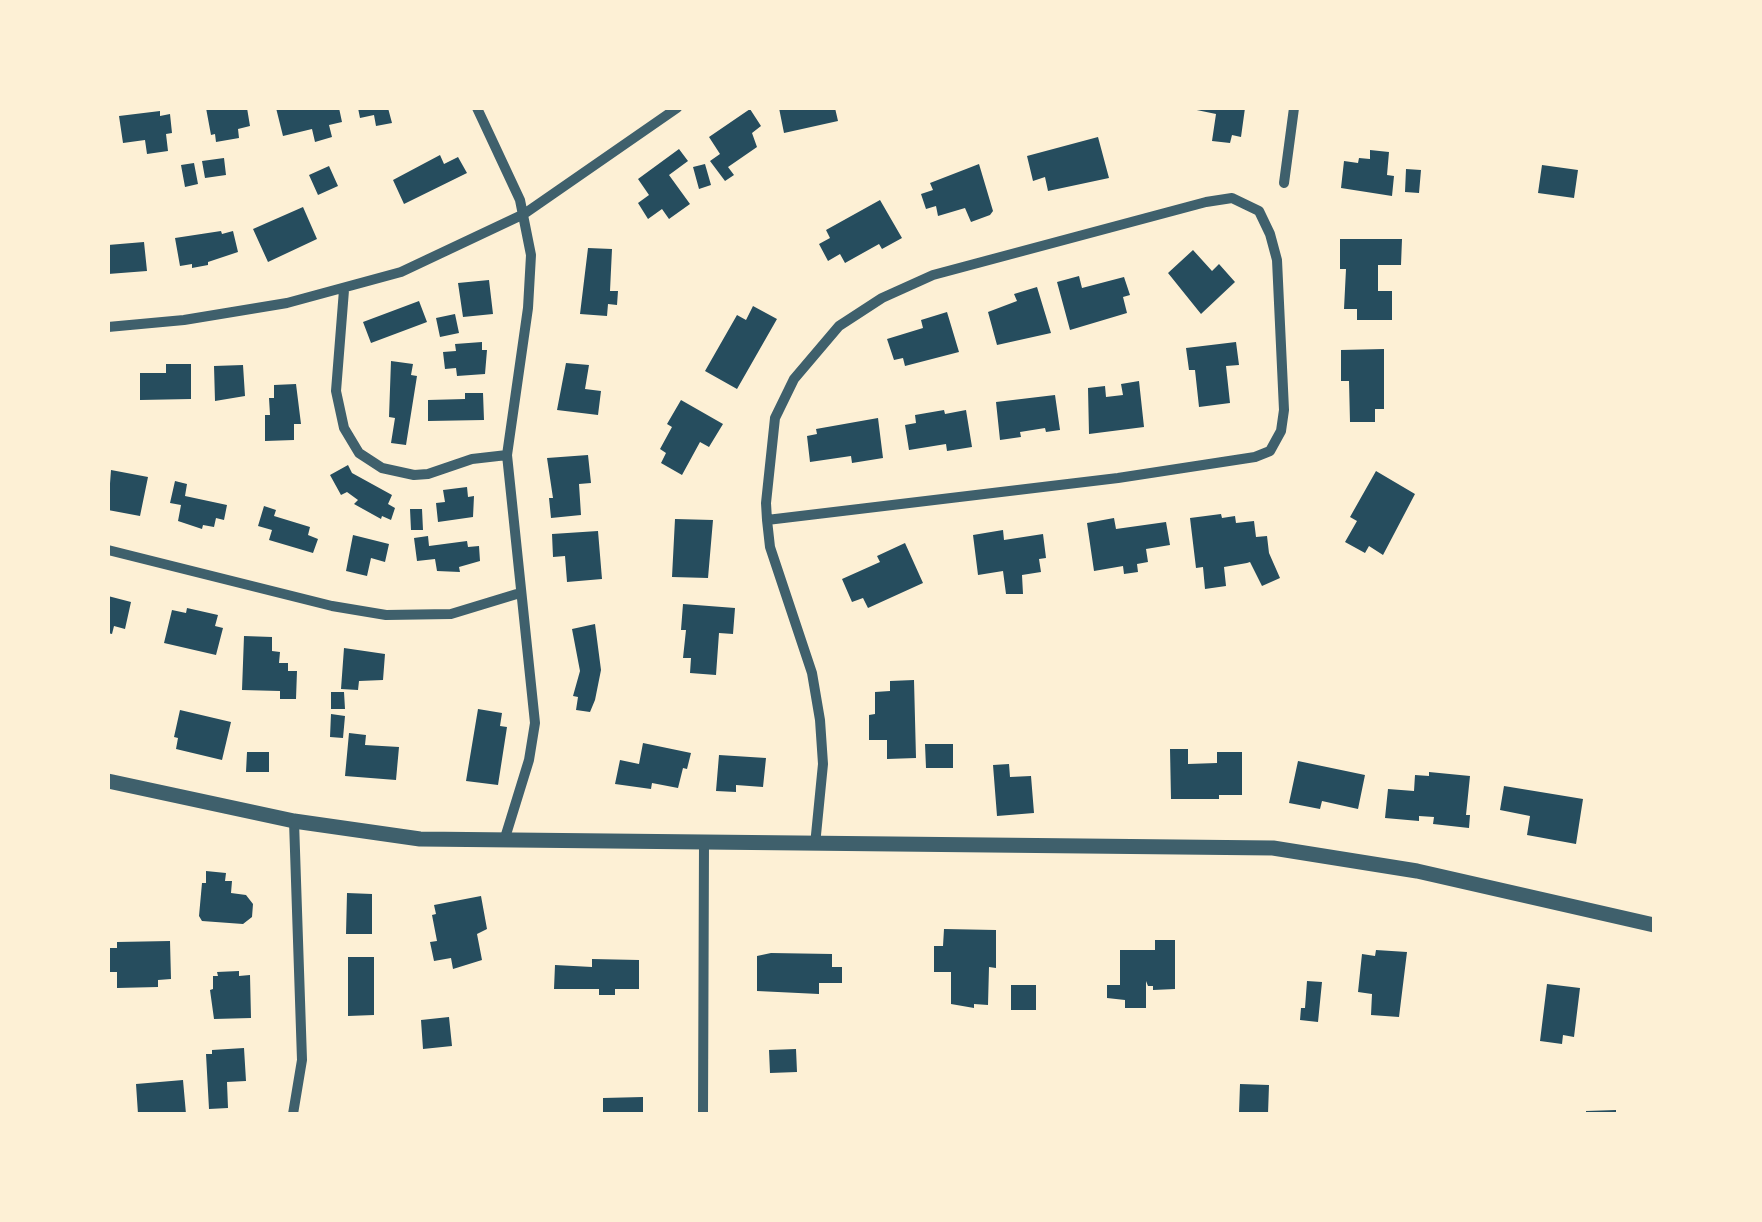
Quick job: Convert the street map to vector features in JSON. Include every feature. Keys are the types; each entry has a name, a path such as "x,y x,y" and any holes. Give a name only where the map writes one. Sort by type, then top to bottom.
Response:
{"street":[{"path":"476,108 524,214 530,240 530,290 507,455 535,724 529,760 504,842"},
{"path":"108,328 236,312 344,290 425,263 524,214 677,108"},
{"path":"1284,183 1294,108"},
{"path":"768,520 1118,478 1255,457 1270,451 1281,431 1284,410 1279,296 1277,260 1259,212 1232,198 1206,202 933,275 882,298 838,326 794,379 774,418 766,503 770,547 812,672 820,720 822,764 816,845"},
{"path":"344,290 336,391 344,428 359,453 382,468 414,474 428,474 472,459 507,455"},
{"path":"108,550 332,606 386,615 452,614 520,593"},
{"path":"108,782 294,821 420,839 1273,848 1417,871 1654,925"},
{"path":"292,1114 302,1060 294,821"},
{"path":"703,1114 704,844"}],"building":[{"path":"206,108 247,108 250,126 238,129 239,138 216,142"},
{"path":"276,108 339,108 342,122 329,125 332,137 315,142 312,129 283,136"},
{"path":"358,108 388,108 392,123 376,126 374,115 360,118"},
{"path":"779,108 835,108 838,121 784,133"},
{"path":"1187,108 1245,108 1241,137 1232,135 1230,143 1212,141 1216,114"},
{"path":"750,109 761,126 752,133 757,147 728,167 734,175 725,181 710,161 720,154 709,137"},
{"path":"160,111 160,116 170,114 172,133 166,134 168,151 147,154 145,140 123,143 119,116"},
{"path":"1098,137 1109,178 1048,191 1045,177 1033,181 1027,156"},
{"path":"679,149 688,161 669,175 690,204 669,219 662,209 648,219 638,203 649,195 638,179"},
{"path":"1370,150 1389,152 1387,175 1394,176 1392,196 1341,188 1344,161 1358,163 1359,158 1370,159"},
{"path":"440,155 444,164 458,157 467,173 404,204 393,180"},
{"path":"224,158 226,175 205,178 202,161"},
{"path":"194,163 198,184 185,187 181,165"},
{"path":"705,164 711,185 699,189 693,167"},
{"path":"979,164 993,211 990,215 971,222 965,208 938,216 936,206 926,209 921,194 933,190 930,183"},
{"path":"1542,165 1578,170 1574,198 1538,193"},
{"path":"329,166 338,186 318,195 309,175"},
{"path":"1406,169 1421,170 1419,193 1405,192"},
{"path":"880,200 902,238 882,249 879,244 845,263 840,254 828,261 819,244 830,238 826,230"},
{"path":"303,207 317,239 268,262 253,229"},
{"path":"233,231 238,252 208,265 180,266 175,238"},
{"path":"1340,239 1402,239 1401,265 1378,265 1378,291 1392,291 1392,320 1357,320 1357,309 1344,309 1346,269 1340,269"},
{"path":"144,242 147,271 108,274 108,245"},
{"path":"588,248 612,249 610,291 618,291 617,305 608,304 607,316 580,314"},
{"path":"1193,250 1212,271 1219,264 1235,282 1201,314 1168,273"},
{"path":"1079,276 1082,288 1124,277 1130,295 1123,297 1127,313 1070,330 1057,282"},
{"path":"489,280 493,314 463,317 458,283"},
{"path":"1037,287 1051,333 997,345 988,312 1017,301 1014,294"},
{"path":"419,301 427,322 371,343 363,322"},
{"path":"753,306 777,319 737,389 705,371 737,315 746,320"},
{"path":"947,312 959,352 905,366 903,358 894,360 887,339 923,328 921,320"},
{"path":"455,314 459,333 440,337 436,318"},
{"path":"482,342 482,350 487,350 485,374 457,376 456,368 445,369 443,352 456,351 455,344"},
{"path":"1236,342 1239,365 1226,366 1230,403 1199,407 1195,370 1189,370 1186,348"},
{"path":"1384,349 1384,409 1375,409 1375,422 1350,422 1349,381 1341,381 1341,350"},
{"path":"391,361 413,364 411,375 417,376 406,445 391,443 395,418 389,417"},
{"path":"566,363 589,365 585,389 601,391 598,415 557,410"},
{"path":"166,364 191,364 191,399 140,400 140,373 166,373"},
{"path":"243,365 245,396 215,401 214,366"},
{"path":"1139,381 1144,427 1089,434 1088,388 1105,386 1106,397 1123,395 1121,384"},
{"path":"296,384 301,424 294,424 294,440 265,441 265,415 270,415 269,398 274,398 274,385"},
{"path":"465,393 483,393 484,420 428,421 428,400 465,399"},
{"path":"1055,395 1060,430 1020,432 1021,437 1000,440 996,402"},
{"path":"681,400 723,424 709,447 700,442 682,475 661,463 666,453 660,449 672,427 667,424"},
{"path":"944,410 945,414 966,410 972,447 947,451 946,444 909,450 905,425 916,423 915,415"},
{"path":"878,418 883,458 852,463 851,456 810,462 807,436 817,434 816,429"},
{"path":"588,455 591,483 579,484 581,515 551,518 549,498 553,498 547,458"},
{"path":"348,465 352,473 392,495 388,504 395,508 391,520 382,516 381,519 354,504 358,500 347,492 341,495 330,475"},
{"path":"111,470 148,477 140,516 108,510"},
{"path":"1376,471 1415,494 1383,555 1369,546 1365,553 1345,542 1357,521 1350,517"},
{"path":"175,481 187,484 185,496 227,505 224,520 216,518 214,527 203,525 202,529 178,521 181,505 170,503"},
{"path":"467,487 468,497 474,496 473,517 438,522 436,503 445,502 443,490"},
{"path":"264,506 276,510 274,516 310,527 308,535 318,539 313,553 269,540 272,530 258,526"},
{"path":"410,509 422,509 423,530 411,530"},
{"path":"1221,514 1222,518 1235,516 1236,523 1254,521 1256,537 1267,536 1269,553 1280,578 1262,586 1250,562 1224,567 1226,586 1205,589 1203,567 1196,568 1190,518"},
{"path":"1114,518 1116,529 1166,522 1170,545 1146,549 1148,562 1137,564 1138,572 1124,574 1123,566 1094,571 1087,523"},
{"path":"675,519 713,520 708,578 672,577"},
{"path":"1003,530 1004,540 1043,534 1046,558 1039,559 1041,572 1022,575 1023,594 1006,594 1003,571 978,575 973,535"},
{"path":"598,531 602,579 567,582 565,556 553,557 552,534"},
{"path":"353,535 389,544 385,562 371,558 367,576 346,571"},
{"path":"428,536 429,546 467,541 468,547 479,546 480,561 459,567 460,572 437,571 435,559 417,561 414,538"},
{"path":"905,543 923,583 868,608 863,598 852,602 842,579 880,562 877,556"},
{"path":"108,596 131,602 125,629 114,626 112,634 108,633"},
{"path":"683,604 735,608 733,634 719,633 716,675 690,673 691,658 683,658"},
{"path":"187,608 218,615 215,626 223,628 216,655 164,643 172,610 186,613"},
{"path":"595,624 601,670 590,712 576,710 578,697 573,696 580,671 572,629"},
{"path":"244,636 272,637 272,651 280,652 279,663 288,663 288,671 297,671 296,699 280,699 280,691 242,690"},
{"path":"344,648 385,654 383,680 359,681 358,690 341,689"},
{"path":"914,680 916,758 887,759 887,740 869,740 869,715 875,714 875,692 890,691 890,681"},
{"path":"331,692 344,692 345,709 331,709"},
{"path":"478,709 502,713 500,726 507,727 498,785 466,781"},
{"path":"180,710 231,722 222,760 176,749 178,738 174,737"},
{"path":"331,714 345,716 343,738 330,737"},
{"path":"349,733 366,735 365,745 399,747 396,780 345,776"},
{"path":"643,743 691,753 678,788 652,783 651,789 615,784 620,760 639,764"},
{"path":"925,744 953,744 953,768 926,768"},
{"path":"1170,749 1188,749 1188,764 1217,763 1217,752 1242,752 1242,795 1171,799"},
{"path":"247,752 269,752 269,772 246,772"},
{"path":"719,755 766,758 763,787 736,785 736,792 716,791"},
{"path":"1298,761 1365,775 1358,809 1322,801 1320,809 1289,803"},
{"path":"1009,764 1010,777 1031,776 1034,813 997,816 993,765"},
{"path":"1429,772 1470,776 1466,815 1470,815 1469,828 1433,824 1434,817 1419,816 1419,821 1385,818 1388,789 1414,791 1415,775 1429,776"},
{"path":"1504,786 1583,799 1576,844 1527,835 1530,816 1500,810"},
{"path":"206,871 226,873 225,881 232,881 231,893 246,895 253,904 252,917 243,924 202,921 199,916"},
{"path":"347,893 372,894 372,934 346,934"},
{"path":"481,896 487,929 477,934 482,960 453,969 451,958 434,961 430,942 437,941 434,905"},
{"path":"944,929 996,930 996,968 989,967 988,1005 974,1004 974,1008 951,1004 951,972 934,972 934,946 943,946"},
{"path":"1155,940 1175,940 1175,989 1153,990 1146,981 1146,1008 1125,1008 1125,1000 1107,998 1107,985 1120,985 1120,950 1155,950"},
{"path":"170,941 171,979 158,980 158,987 117,988 117,972 108,972 108,948 117,948 117,942"},
{"path":"1376,950 1407,952 1399,1017 1371,1015 1372,994 1358,992 1362,954 1375,956"},
{"path":"832,954 832,967 842,967 842,983 819,983 819,994 757,991 757,956"},
{"path":"348,957 374,957 374,1015 348,1016"},
{"path":"592,959 639,960 639,989 615,989 615,995 599,995 599,989 554,989 555,965 592,967"},
{"path":"239,971 239,976 250,975 251,1018 214,1019 210,990 213,976 218,976 217,972"},
{"path":"1307,981 1322,982 1318,1022 1300,1020"},
{"path":"1547,984 1580,988 1574,1037 1563,1035 1562,1044 1540,1041"},
{"path":"1011,985 1036,985 1036,1010 1011,1010"},
{"path":"449,1017 452,1046 423,1049 421,1020"},
{"path":"244,1048 246,1081 227,1082 228,1108 209,1109 206,1054 212,1054 212,1050"},
{"path":"796,1049 797,1072 770,1073 769,1050"},
{"path":"183,1080 186,1114 138,1114 136,1084"},
{"path":"1240,1084 1269,1085 1268,1114 1239,1113"},
{"path":"643,1097 643,1114 603,1114 603,1098"},
{"path":"1616,1110 1616,1114 1586,1114 1586,1111"}]}
